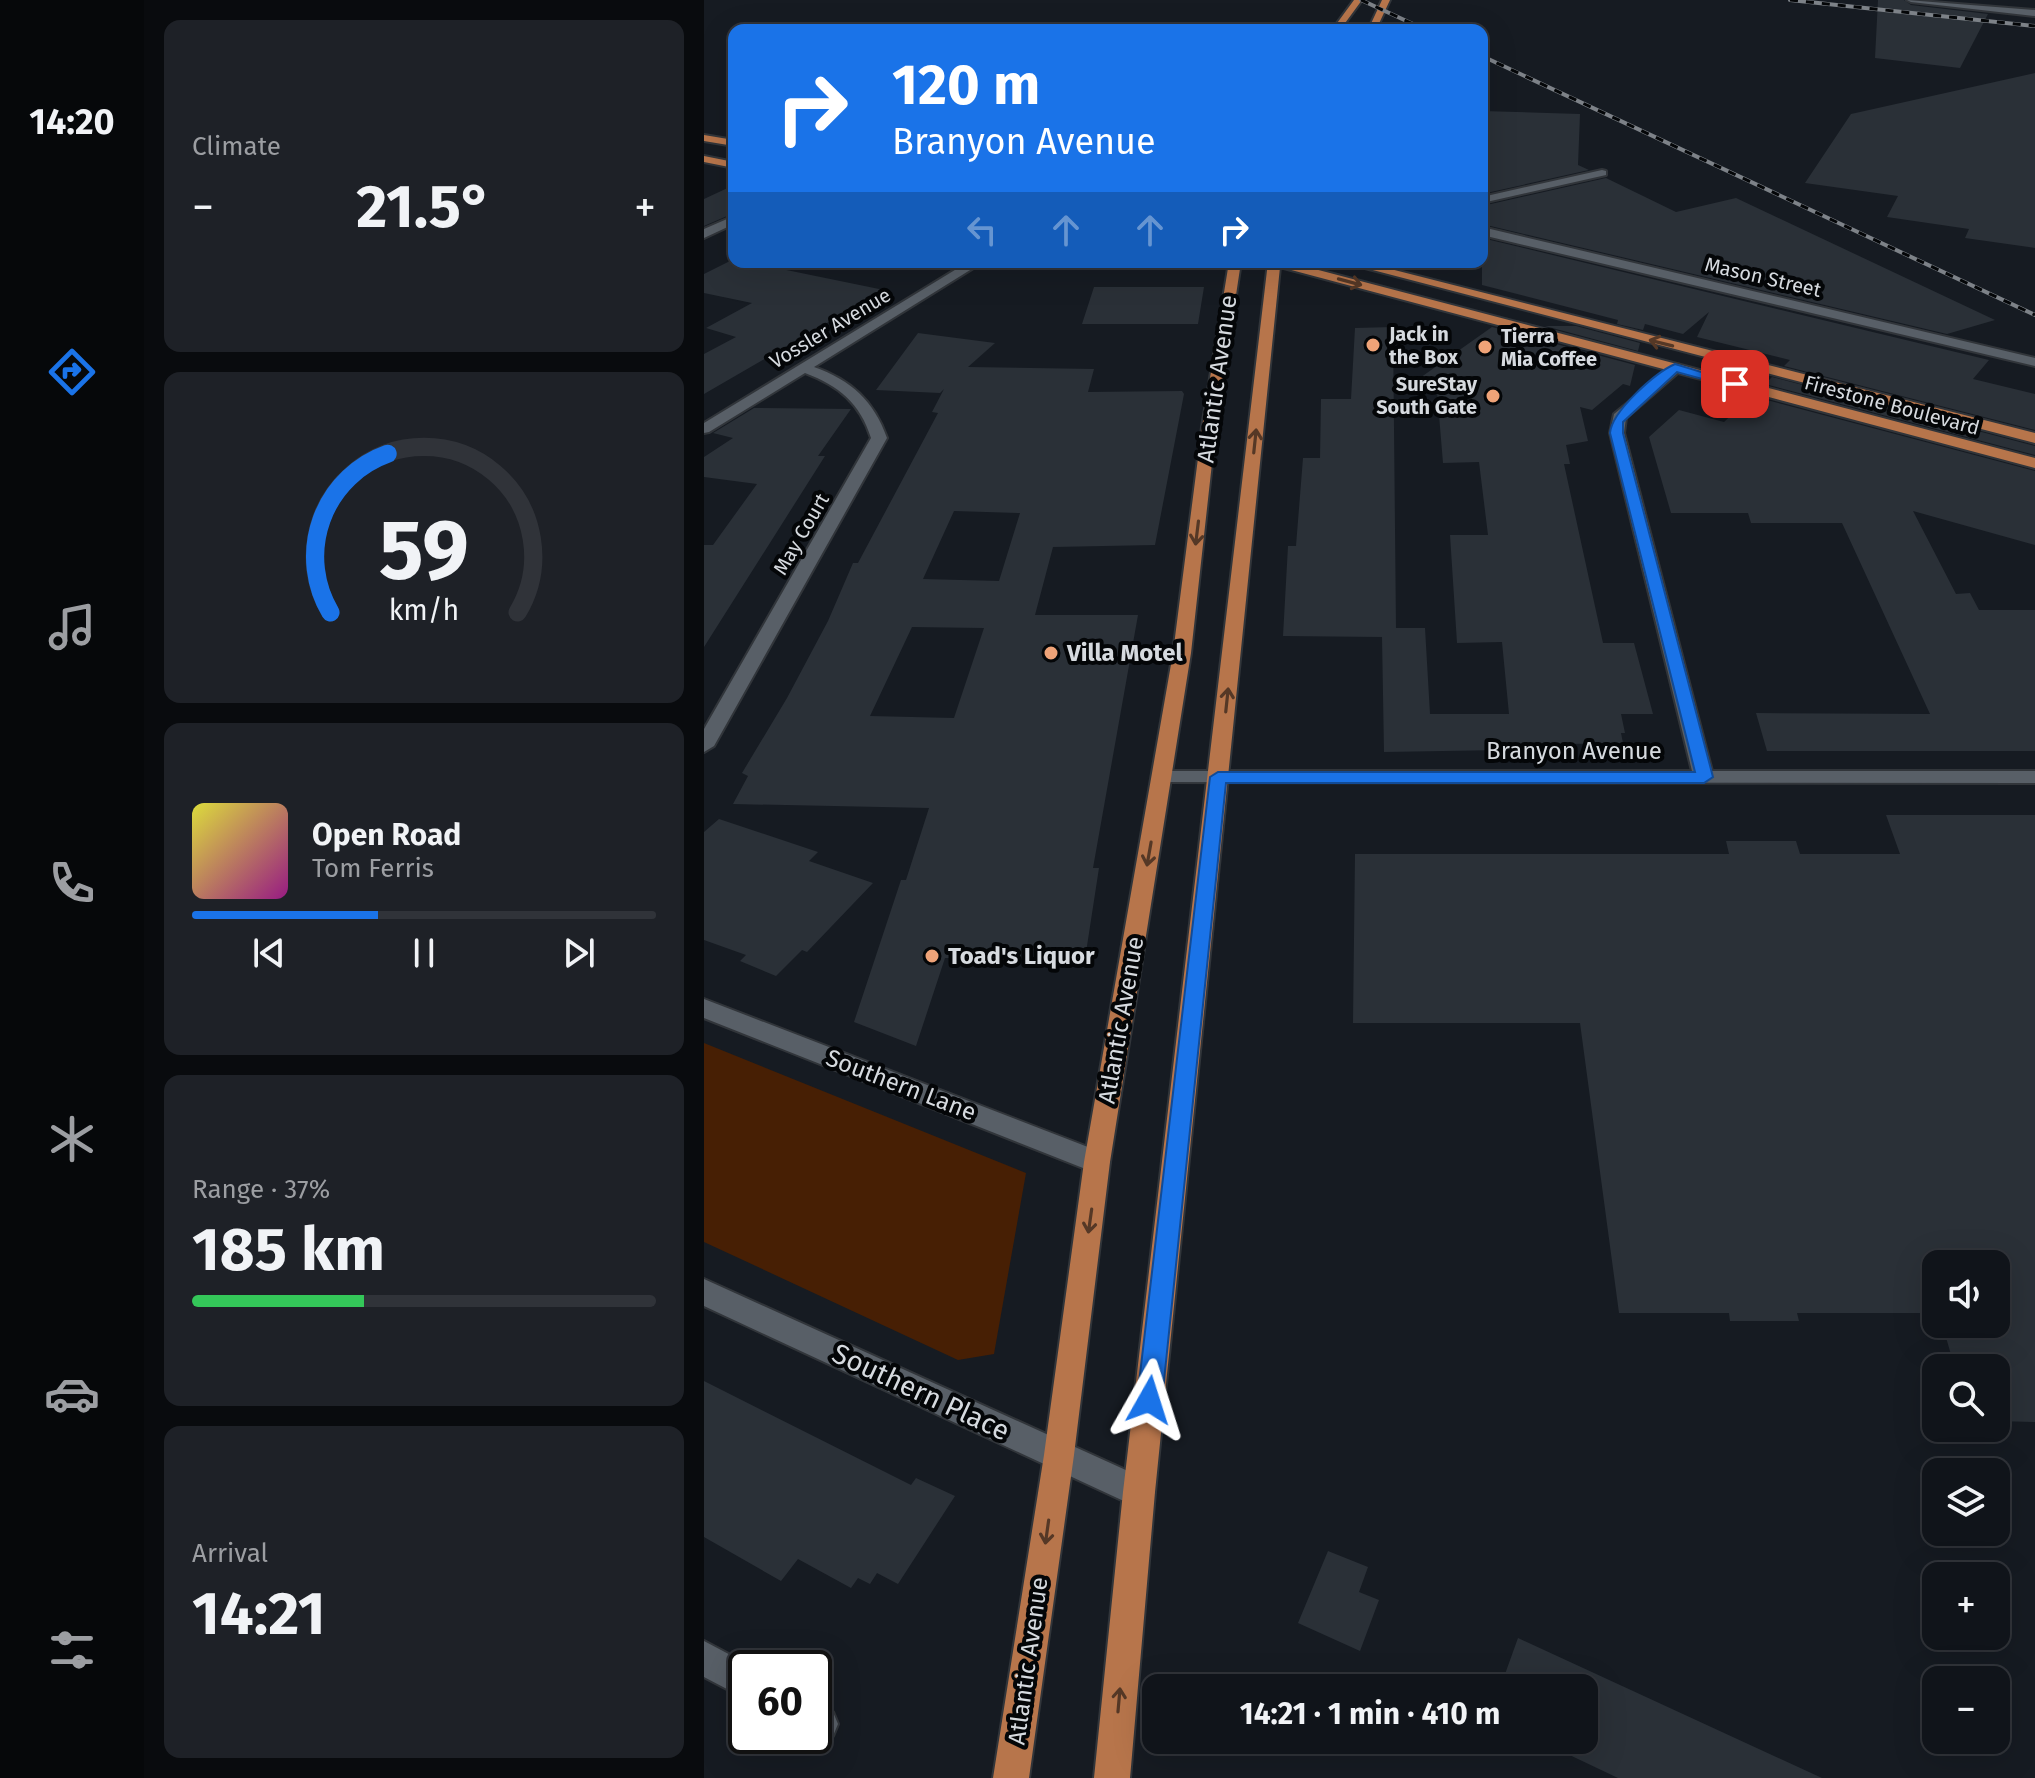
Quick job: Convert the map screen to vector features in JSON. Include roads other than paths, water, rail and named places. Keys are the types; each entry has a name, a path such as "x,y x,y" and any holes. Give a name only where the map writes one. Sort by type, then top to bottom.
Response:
{"main road":[{"path":"1340,24 1358,0"},
{"path":"1375,24 1386,0"},
{"path":"704,138 728,142"},
{"path":"704,159 728,164"},
{"name":"Atlantic Avenue","path":"1011,1778 1059,1455 1097,1162 1183,643 1209,427 1234,268"},
{"name":"Atlantic Avenue","path":"1112,1778 1139,1492 1273,268"},
{"name":"Firestone Boulevard","path":"1297,268 2035,463"},
{"name":"Firestone Boulevard","path":"1371,268 2035,438"},
{"path":"1675,368 1718,368 1783,384 1845,390"}],"street":[{"path":"1911,0 2035,13"},
{"path":"1488,199 1602,173"},
{"path":"704,234 728,222"},
{"name":"Mason Street","path":"1488,232 2035,362"},
{"name":"Vossler Avenue","path":"704,429 967,268"},
{"name":"May Court","path":"704,746 879,438 874,420 849,389 833,378 803,368"},
{"path":"1675,368 1619,417 1617,433 1704,777"},
{"name":"Branyon Avenue","path":"1162,777 2035,777"},
{"name":"Southern Lane","path":"704,1008 1097,1162"},
{"name":"Southern Place","path":"704,1292 1139,1492"},
{"path":"704,1658 728,1672"}],"railway":[{"path":"1361,0 1413,24"},
{"path":"1790,0 2035,26"},
{"path":"1488,59 2035,315"}],"place":[{"name":"Jack in the Box","path":"1373,345"},
{"name":"Tierra Mia Coffee","path":"1485,347"},
{"name":"SureStay South Gate","path":"1493,396"},
{"name":"Villa Motel","path":"1051,653"},
{"name":"Toad's Liquor","path":"932,956"}]}
